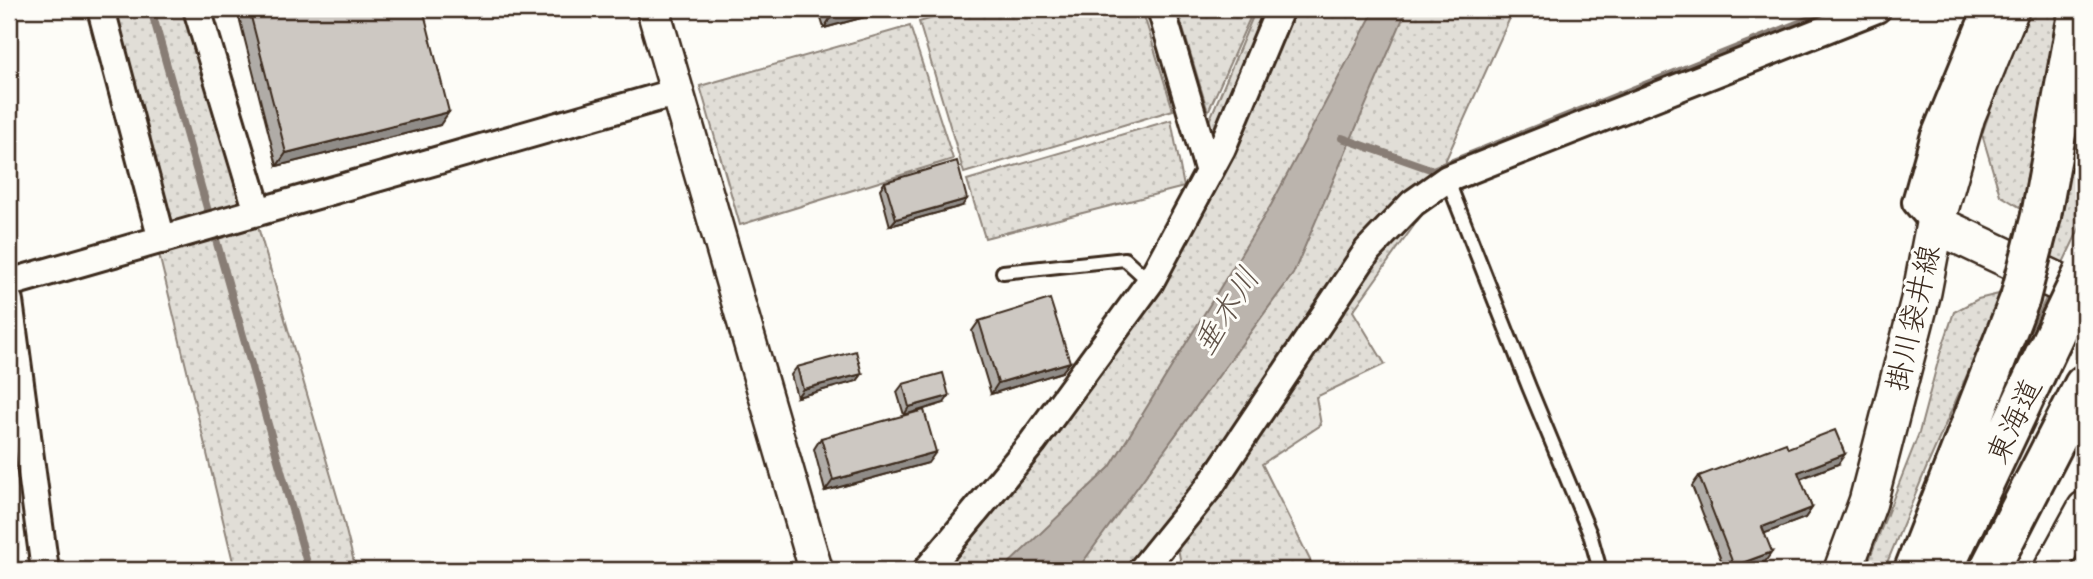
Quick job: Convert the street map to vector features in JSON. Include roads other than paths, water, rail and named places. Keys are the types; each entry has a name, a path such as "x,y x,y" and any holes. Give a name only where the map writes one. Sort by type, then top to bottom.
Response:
{"highway":[{"path":"1914,570 2020,298 2041,216 2079,9"},
{"name":"東海道","path":"1944,570 2073,307 2084,272"},
{"name":"東海道","path":"1989,570 2084,385"}],"main road":[{"path":"1934,224 1966,117 2010,9"},
{"name":"掛川袋井線","path":"1843,570 1875,477 1922,292 1934,224 2073,307"}],"street":[{"path":"100,9 168,238"},
{"path":"197,9 246,215"},
{"path":"653,9 816,570"},
{"path":"1161,9 1209,172"},
{"path":"927,570 1033,442 1150,282 1222,148 1280,9"},
{"path":"1142,570 1210,485 1368,250 1413,203 1447,179 1877,9"},
{"path":"1934,224 1916,202 1934,138 1987,9"},
{"path":"9,283 677,92"},
{"path":"9,301 45,570"},
{"path":"2050,570 2084,509"}],"lane":[{"path":"1447,179 1590,534 1600,570"},
{"path":"1003,272 1125,259 1150,282"}],"water":[{"name":"垂木川","path":"1375,9 1407,9 1293,274 1077,570 1002,570 1110,467 1271,205"}],"waterway":[{"path":"151,9 309,570"},
{"path":"1342,138 1433,170 1834,9"}]}
